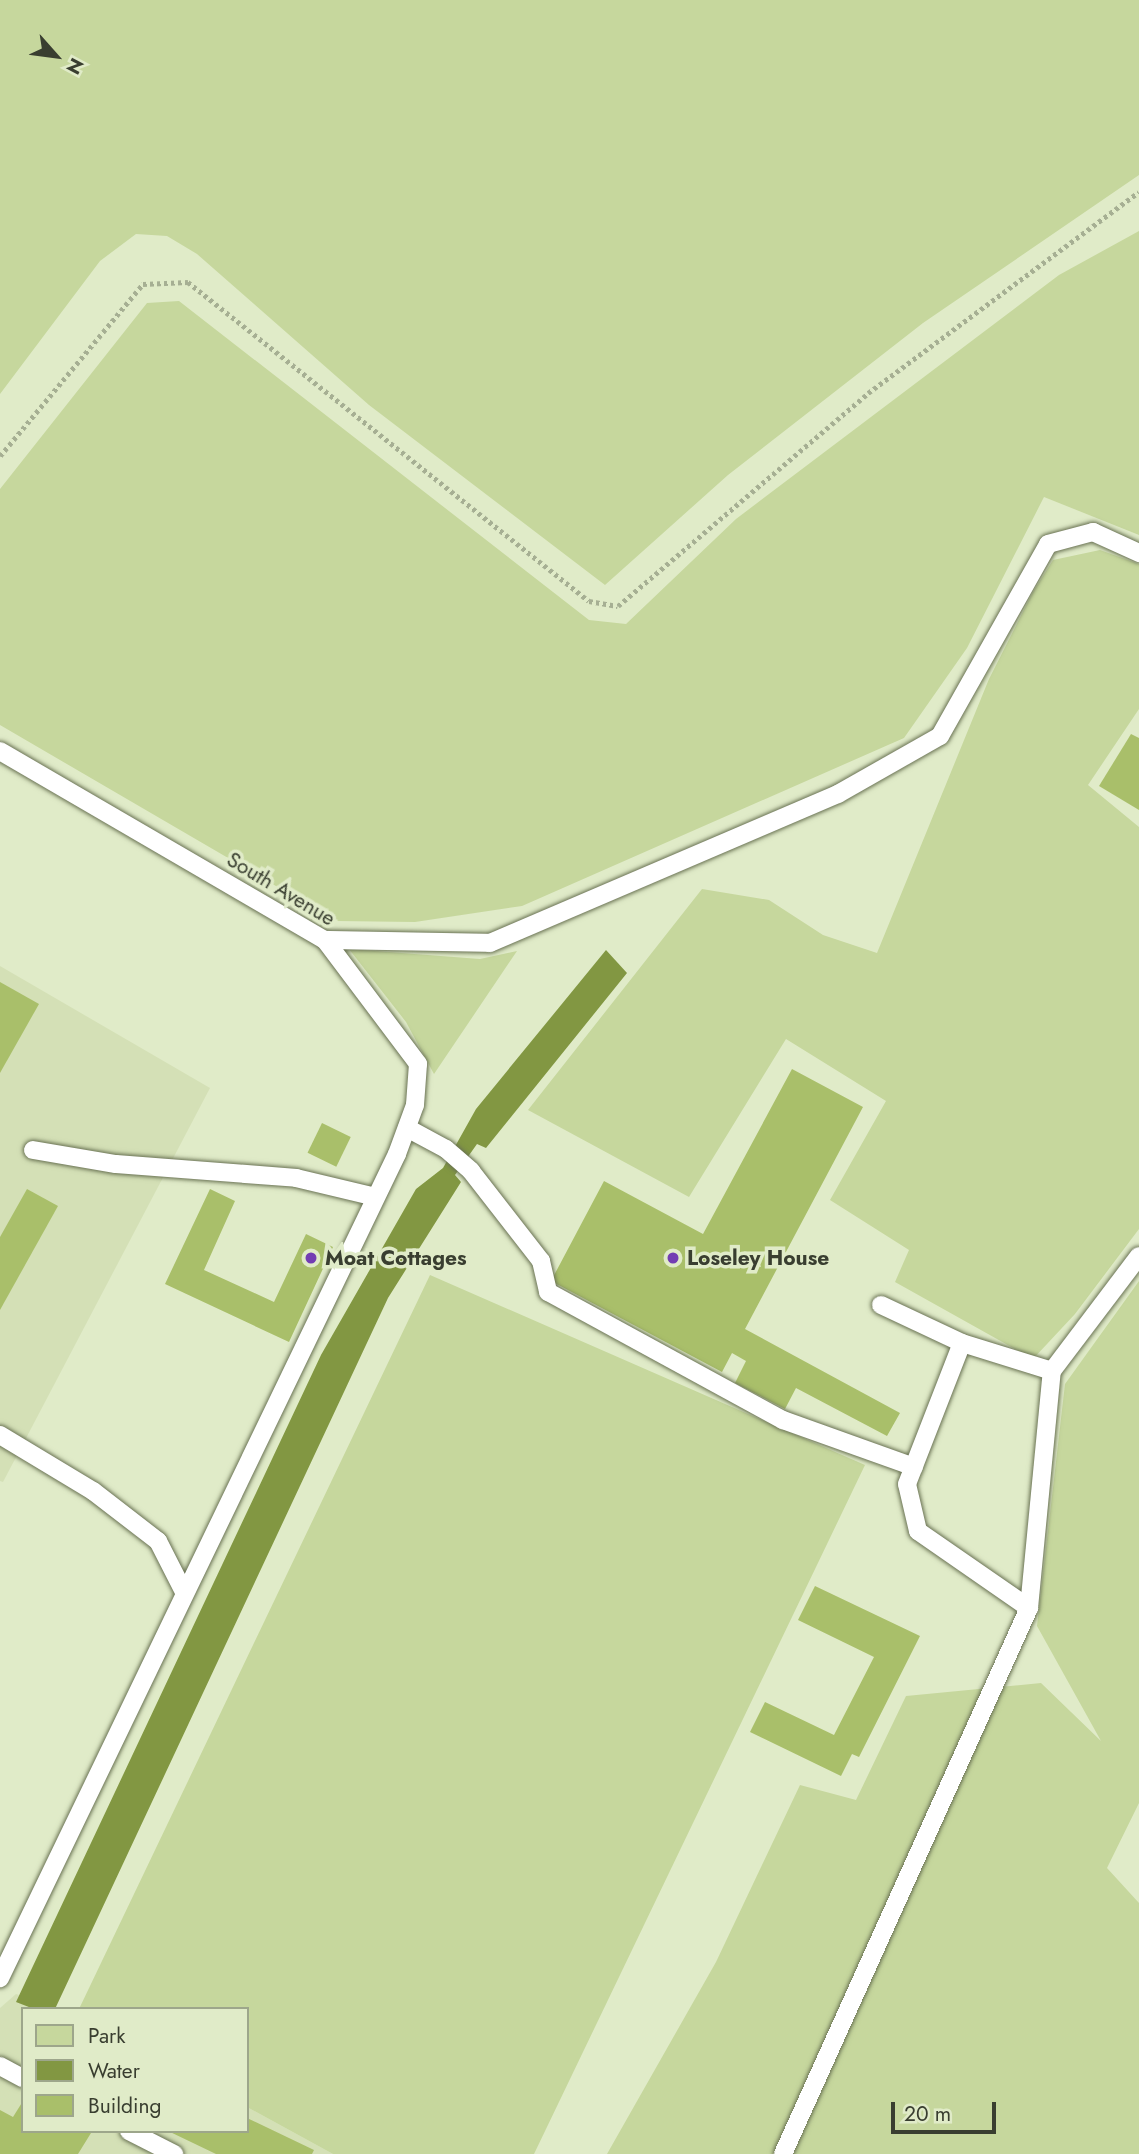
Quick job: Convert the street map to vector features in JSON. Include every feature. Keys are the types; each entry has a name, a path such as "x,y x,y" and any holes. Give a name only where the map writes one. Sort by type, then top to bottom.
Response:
{"lane":[{"path":"325,940 490,943 838,794 940,736 1048,544 1093,532 1139,553"},
{"name":"South Avenue","path":"0,751 325,940 418,1064 415,1105 397,1154 183,1590 0,1978"},
{"path":"407,1128 446,1149 471,1171 541,1261 548,1292 783,1420 914,1467"},
{"path":"33,1150 116,1164 296,1178 376,1197"},
{"path":"783,2154 1029,1608 1052,1371 1139,1256"},
{"path":"881,1305 962,1343 1052,1371"},
{"path":"962,1343 907,1484 918,1531 1029,1608"},
{"path":"0,1435 93,1490 158,1541 183,1590"},
{"path":"0,2066 21,2077"},
{"path":"133,2133 174,2154"}],"path":[{"path":"0,456 143,284 188,282 589,601 618,606 868,393 1139,192"}],"shaded area":[{"path":"0,966 210,1088 3,1482 0,1481"},
{"path":"16,1994 55,2007 21,2007 21,2133 248,2133 248,2108 333,2154 0,2154 0,2008"}],"green space":[{"path":"0,0 1139,0 1139,175 923,323 728,475 605,585 369,405 197,254 167,236 136,234 100,261 0,394"},
{"path":"1139,231 1139,535 1044,497 967,648 904,738 522,906 415,922 336,921 0,725 0,489 147,303 179,301 589,620 626,624 736,519 1059,275"},
{"path":"1100,550 1139,564 1139,709 1088,785 1139,827 1139,1229 1075,1314 1033,1359 895,1282 909,1250 830,1200 886,1101 786,1039 689,1197 528,1110 702,889 769,900 823,935 877,953 989,679 1033,592 1053,560"},
{"path":"349,949 480,959 517,951 434,1074 406,1022"},
{"path":"430,1275 865,1465 534,2154 333,2154 248,2108 248,2007 80,2007"},
{"path":"1139,1281 1139,1803 1107,1868 1139,1903 1139,2154 607,2154 716,1962 800,1785 856,1800 906,1696 1041,1683 1101,1741 1037,1626 1065,1384"}],"water":[{"path":"606,950 627,973 486,1148 477,1144 455,1175 461,1182 388,1298 56,2007 29,2007 16,2002 321,1355 416,1189 443,1168 476,1109"}],"building":[{"path":"1131,734 1139,738 1139,810 1099,786"},
{"path":"0,982 39,1004 0,1073"},
{"name":"Loseley House","path":"792,1069 863,1107 745,1329 900,1413 887,1436 796,1388 785,1409 735,1383 746,1361 732,1353 722,1372 551,1281 604,1181 703,1234"},
{"path":"322,1123 351,1137 336,1167 308,1153"},
{"path":"27,1189 58,1206 0,1310 0,1237"},
{"name":"Moat Cottages","path":"210,1189 235,1201 204,1270 274,1302 306,1234 333,1247 289,1342 165,1284"},
{"path":"815,1586 920,1636 859,1757 852,1754 841,1776 750,1732 765,1702 834,1735 874,1657 798,1620"},
{"path":"21,2104 21,2133 91,2133 78,2154 0,2154 0,2110 13,2117"},
{"path":"248,2118 314,2150 312,2154 216,2154 172,2133 248,2133"}],"place":[{"name":"Moat Cottages","path":"311,1258"},
{"name":"Loseley House","path":"673,1258"}]}
